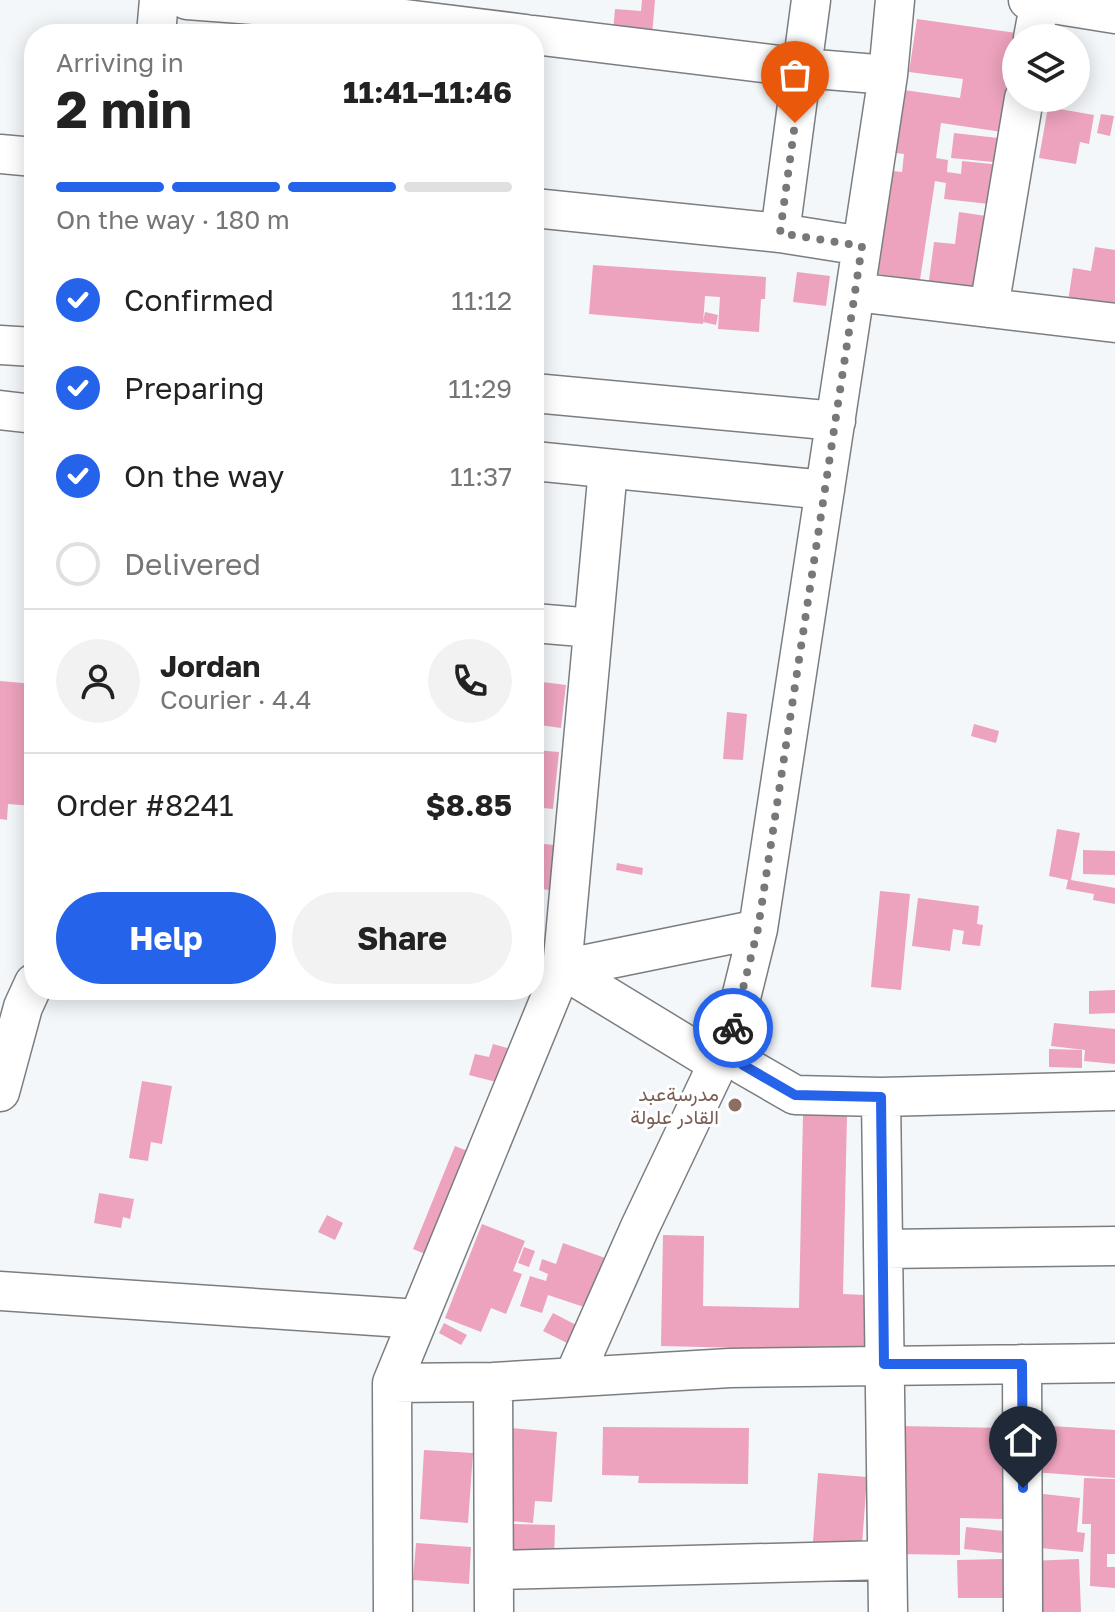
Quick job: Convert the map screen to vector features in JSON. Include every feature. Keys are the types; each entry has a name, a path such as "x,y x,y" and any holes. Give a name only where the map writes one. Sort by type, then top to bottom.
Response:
{"street":[{"path":"157,24 159,0"},
{"path":"187,0 356,13 445,24"},
{"path":"780,233 811,0"},
{"path":"574,1376 640,1227 725,1049 758,929 888,75 895,0"},
{"path":"1035,10 1115,14"},
{"path":"544,36 803,68 888,75"},
{"path":"989,308 1022,112"},
{"path":"0,154 24,156"},
{"path":"544,209 780,233 862,246"},
{"path":"855,292 1115,323"},
{"path":"0,345 24,346"},
{"path":"544,394 836,421"},
{"path":"0,410 24,413"},
{"path":"544,462 825,490"},
{"path":"548,967 593,628 608,469"},
{"path":"544,624 593,628"},
{"path":"548,967 758,929"},
{"path":"548,967 725,1049 743,1065 795,1095 881,1097 1115,1091"},
{"path":"0,1092 26,1000"},
{"path":"393,1612 392,1383 536,1000"},
{"path":"881,1097 888,1612"},
{"path":"884,1249 1115,1246"},
{"path":"0,1291 418,1319"},
{"path":"392,1383 493,1382 730,1368 1115,1363"},
{"path":"1022,1364 1023,1612"},
{"path":"493,1382 494,1612"},
{"path":"494,1570 887,1560"}],"building":[{"path":"642,0 655,0 651,48 612,44 615,9 641,11"},
{"path":"917,19 1002,31 1002,112 1012,112 1009,133 941,123 936,158 948,160 947,172 961,174 962,161 1001,165 998,205 944,199 946,183 935,181 920,280 878,274 893,171 902,172 904,154 895,153 904,90 960,98 963,79 909,72"},
{"path":"1047,112 1094,115 1089,144 1080,142 1076,164 1039,158"},
{"path":"1101,114 1114,116 1110,136 1097,133"},
{"path":"954,133 1007,139 1004,163 951,158"},
{"path":"959,212 993,217 982,296 928,288 934,242 955,244"},
{"path":"1095,247 1115,250 1115,315 1067,308 1073,268 1091,271"},
{"path":"593,265 766,277 759,332 718,329 720,297 705,296 703,324 589,314"},
{"path":"797,272 830,276 826,306 793,302"},
{"path":"705,312 718,315 716,325 703,322"},
{"path":"0,681 24,683 24,805 8,804 7,820 0,819"},
{"path":"544,682 566,685 561,728 544,726"},
{"path":"727,712 747,714 743,760 723,759"},
{"path":"974,724 999,731 996,743 971,736"},
{"path":"544,751 559,752 553,809 544,808"},
{"path":"1057,829 1080,833 1071,880 1115,888 1115,904 1093,900 1094,894 1066,889 1068,880 1049,876"},
{"path":"544,844 554,845 549,890 544,889"},
{"path":"1083,850 1115,851 1115,875 1083,874"},
{"path":"617,863 643,868 642,875 616,870"},
{"path":"880,891 910,894 901,990 871,987"},
{"path":"918,898 979,906 977,924 983,925 980,946 962,944 964,931 953,929 950,951 912,946"},
{"path":"1115,990 1115,1013 1089,1014 1089,991"},
{"path":"1054,1023 1115,1029 1115,1064 1084,1061 1085,1050 1051,1046"},
{"path":"493,1044 514,1050 504,1084 469,1075 475,1054 489,1057"},
{"path":"1049,1049 1082,1050 1082,1068 1049,1067"},
{"path":"142,1081 172,1086 162,1144 151,1142 148,1161 129,1158"},
{"path":"803,1114 847,1116 843,1294 866,1295 865,1351 661,1346 663,1235 704,1236 703,1306 799,1308"},
{"path":"455,1146 473,1153 430,1256 413,1249"},
{"path":"99,1193 134,1199 130,1219 123,1217 121,1228 94,1223"},
{"path":"327,1215 343,1223 335,1240 318,1232"},
{"path":"482,1224 525,1241 513,1271 522,1274 506,1314 491,1308 481,1332 445,1318"},
{"path":"563,1243 608,1259 590,1309 548,1295 542,1313 520,1306 530,1276 546,1281 548,1274 539,1270 542,1259 556,1264"},
{"path":"524,1247 535,1251 529,1267 518,1263"},
{"path":"553,1313 580,1327 571,1345 543,1331"},
{"path":"444,1323 467,1335 461,1345 439,1333"},
{"path":"1035,1425 1115,1430 1115,1478 1032,1472"},
{"path":"899,1426 1005,1428 1004,1519 960,1518 960,1555 897,1554"},
{"path":"498,1427 557,1432 552,1502 535,1501 533,1523 498,1520"},
{"path":"603,1427 749,1428 748,1484 638,1483 639,1476 602,1475"},
{"path":"424,1450 473,1453 468,1523 420,1519"},
{"path":"818,1473 867,1477 862,1545 813,1542"},
{"path":"1084,1478 1115,1479 1115,1554 1107,1554 1107,1567 1115,1567 1115,1588 1090,1586 1091,1524 1082,1524"},
{"path":"1034,1493 1080,1498 1077,1532 1085,1533 1083,1552 1029,1547"},
{"path":"513,1524 555,1525 554,1563 512,1562"},
{"path":"966,1527 1004,1531 1002,1553 964,1549"},
{"path":"416,1543 471,1547 469,1584 413,1580"},
{"path":"1003,1559 1003,1598 958,1598 957,1560"},
{"path":"1079,1559 1081,1612 1031,1612 1029,1561"}],"way so far":[{"path":"733,1028 758,929 862,246 780,233 795,123"}],"place":[{"name":"مدرسةعبد القادر علولة","path":"735,1105"}],"route":[{"path":"733,1028 732,1034 743,1065 795,1095 881,1097 884,1364 1022,1364 1023,1488"}]}
